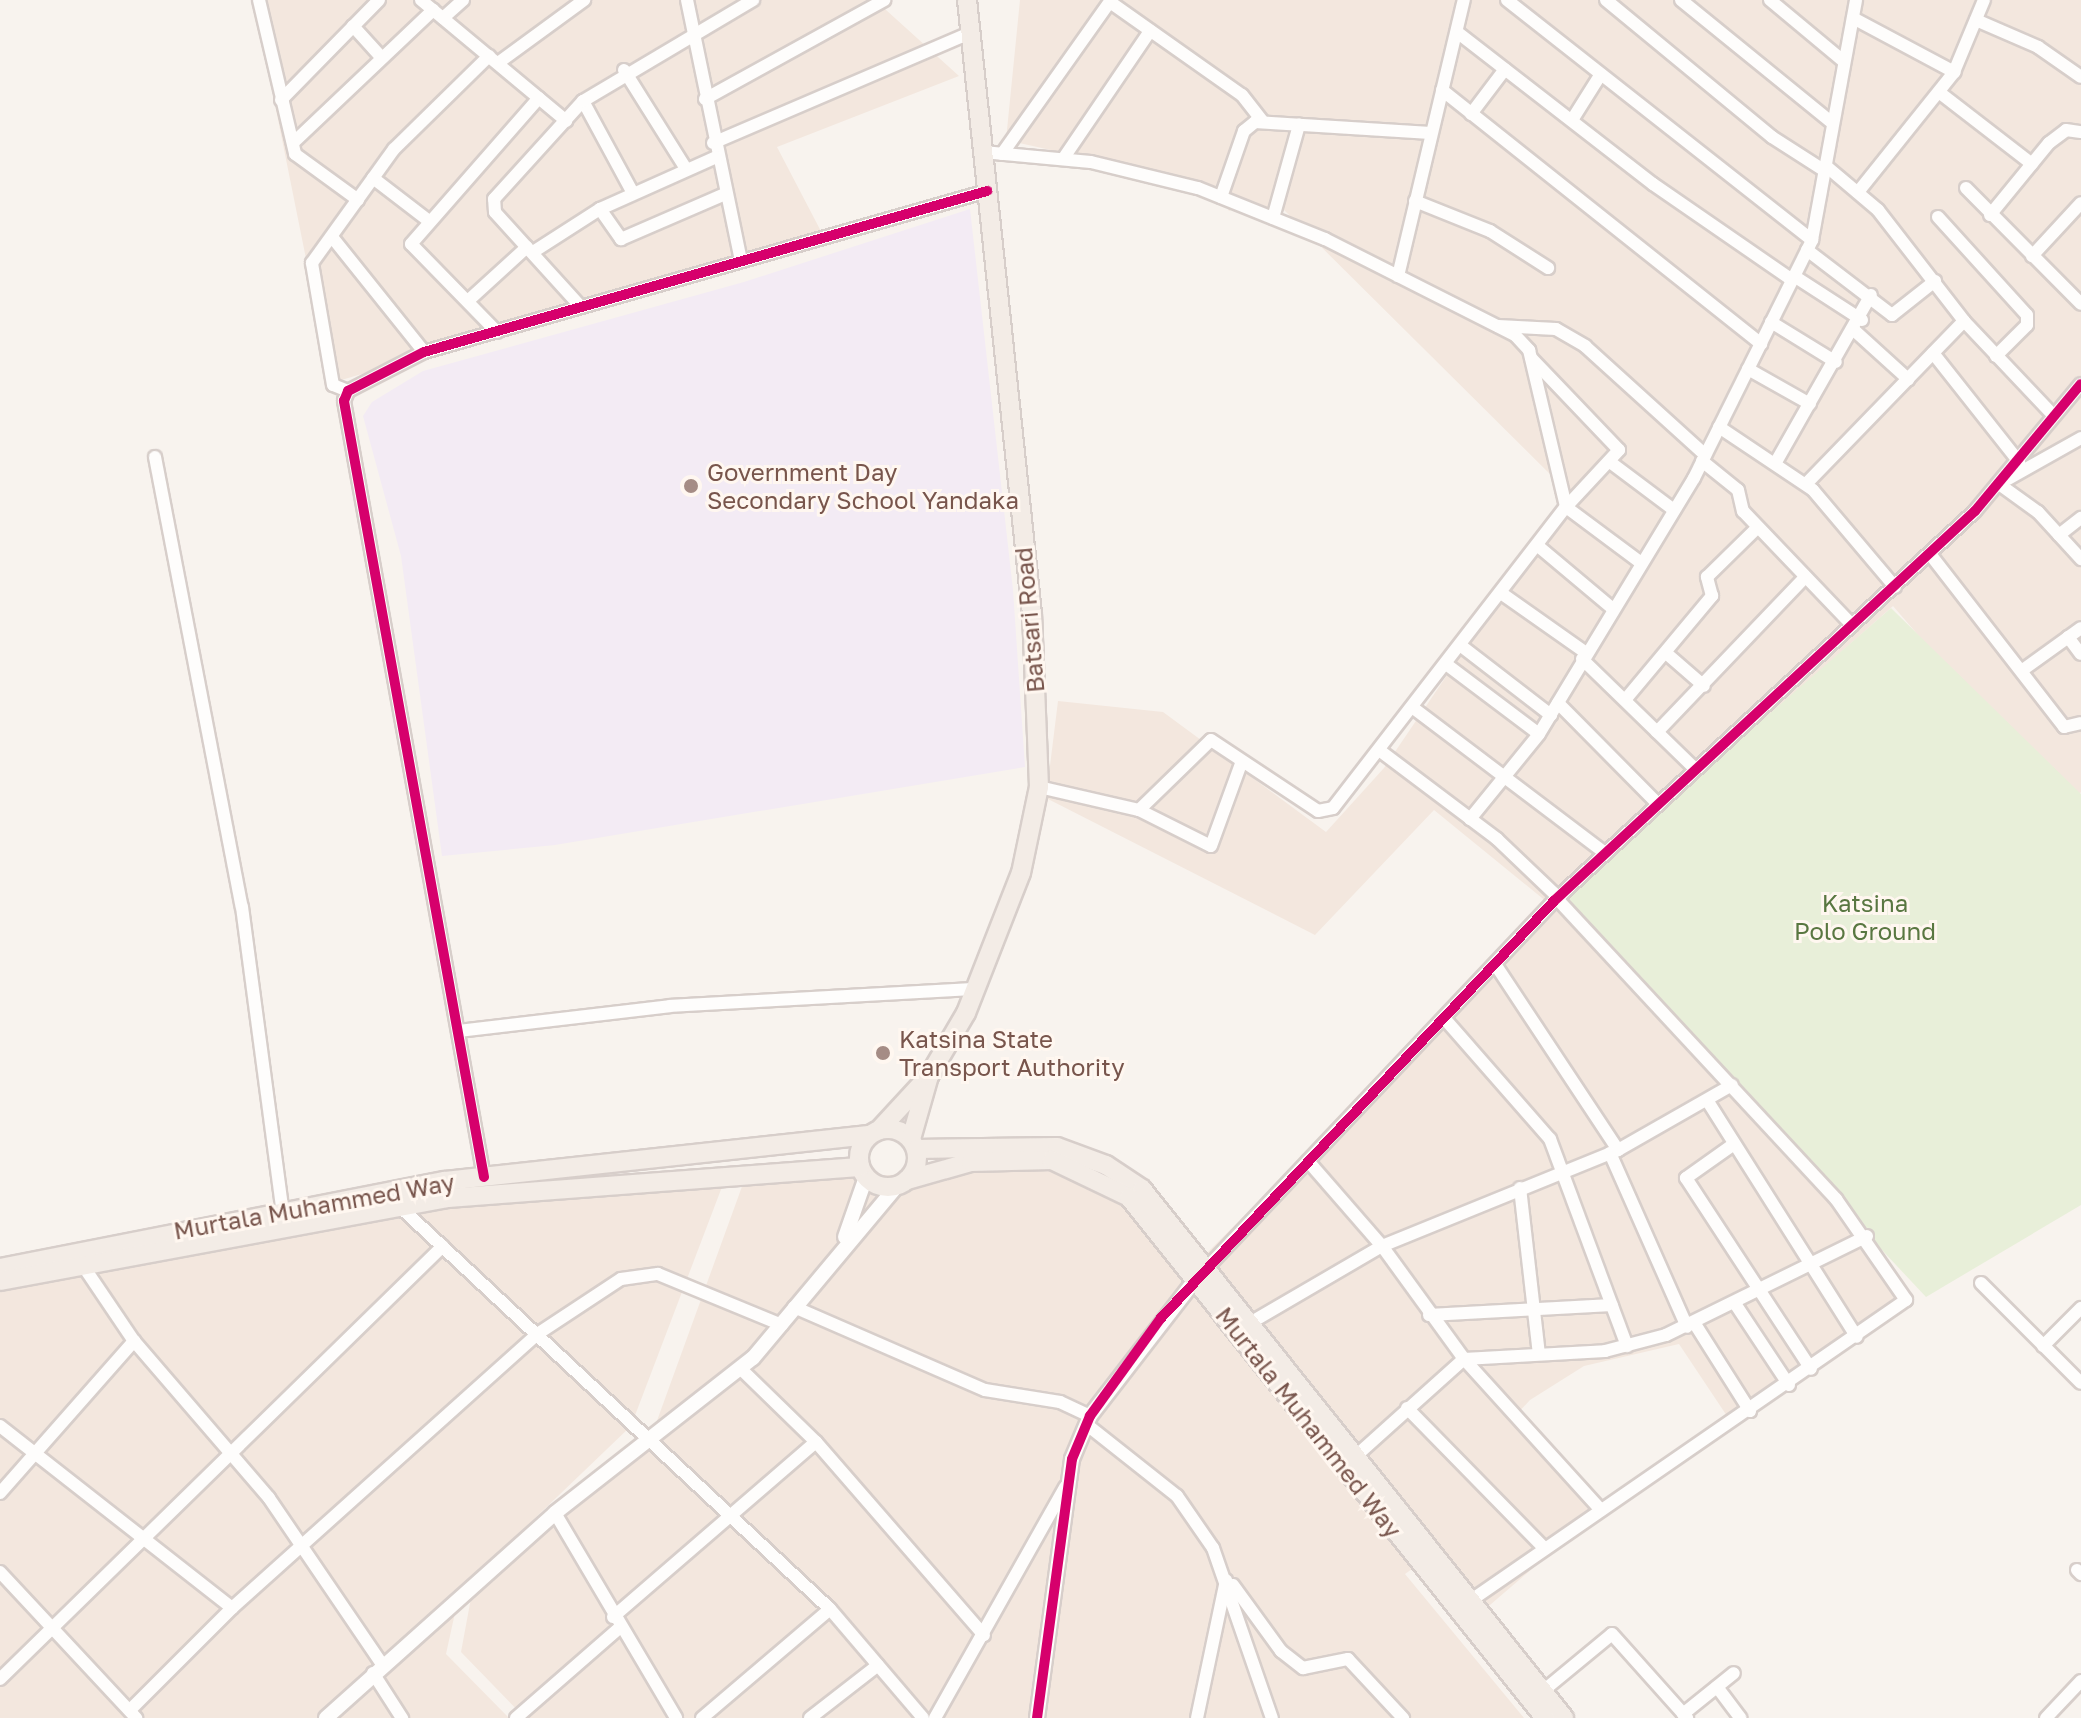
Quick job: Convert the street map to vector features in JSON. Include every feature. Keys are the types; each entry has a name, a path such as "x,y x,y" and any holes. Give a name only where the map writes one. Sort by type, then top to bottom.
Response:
{"main road":[{"name":"Batsari Road","path":"929,1076 976,989 1021,873 1039,787 1032,614 967,0"},
{"path":"929,1076 902,1183 863,1172 874,1133 929,1076"},
{"name":"Murtala Muhammed Way","path":"0,1268 282,1208 484,1177 874,1133"},
{"path":"874,1133 914,1144 1030,1144 1080,1154 1142,1189 1201,1273 1250,1323 1564,1718"},
{"name":"Murtala Muhammed Way","path":"902,1183 971,1162 1076,1165 1129,1197 1201,1273 1545,1718"},
{"name":"Murtala Muhammed Way","path":"0,1281 398,1205 863,1172"}],"street":[{"path":"259,0 295,154 358,200"},
{"path":"281,100 379,0"},
{"path":"421,0 566,121"},
{"path":"294,142 382,58 438,14 463,0"},
{"path":"348,391 333,385 309,270 373,178 427,112 493,60 584,0"},
{"path":"687,0 713,143 741,260"},
{"path":"581,307 492,207 583,101 624,70 753,0"},
{"path":"705,99 884,0"},
{"path":"1398,276 1464,0"},
{"path":"1507,0 1892,315 1935,281"},
{"path":"1606,0 1772,137 1826,168 1858,192 1935,281 1964,321 2053,415"},
{"path":"1770,0 1842,60"},
{"path":"1470,819 1539,734 1674,510 1704,458 1809,245 1826,168 1830,121 1856,0"},
{"path":"1858,192 1954,72 1984,0"},
{"path":"1002,154 1110,1 1242,95 1263,122"},
{"path":"1685,1 1830,121"},
{"path":"1853,18 1954,72"},
{"path":"1976,20 2038,47 2081,77"},
{"path":"353,26 382,58"},
{"path":"1063,159 1150,31"},
{"path":"1457,32 1572,120 1858,325 1908,379"},
{"path":"713,143 970,33"},
{"path":"1471,114 1505,69"},
{"path":"624,70 686,169"},
{"path":"1572,120 1601,74"},
{"path":"1442,90 1761,344"},
{"path":"1940,93 2032,164"},
{"path":"497,332 470,299 411,244 539,98"},
{"path":"583,101 633,193"},
{"path":"1221,197 1244,131 1263,122 1431,133"},
{"path":"1273,218 1299,125"},
{"path":"1990,215 2032,164 2066,130 2081,132"},
{"path":"983,152 1063,159 1221,197 1398,276 1524,342 1531,358 1566,507 1641,563"},
{"path":"470,299 530,249 600,209 716,157"},
{"path":"373,178 429,221"},
{"path":"1966,188 2081,304"},
{"path":"484,1177 344,401 348,391 424,352 987,191"},
{"path":"600,209 621,239 725,194"},
{"path":"1415,201 1490,231 1548,268"},
{"path":"2032,256 2081,203"},
{"path":"1938,217 2027,315 2027,325 1996,356"},
{"path":"332,237 424,352"},
{"path":"1776,462 1858,325 1871,295"},
{"path":"1806,484 1964,321"},
{"path":"1771,322 1836,362"},
{"path":"1498,326 1556,329 1585,346 1738,490 1743,511 1852,625"},
{"path":"1933,353 2019,462"},
{"path":"1139,810 1206,742 1242,761 1323,813 1379,750 1566,507 1610,462 1618,445 1531,358"},
{"path":"1748,369 1810,404"},
{"path":"935,1718 1065,1487 1088,1420 1201,1273 1558,898 1693,767 1930,554 2019,462 2053,415 2081,384"},
{"path":"1719,427 1806,484 1895,587"},
{"path":"1999,484 2081,438"},
{"path":"155,457 242,907 282,1208"},
{"path":"1610,462 1674,510"},
{"path":"1999,484 2059,535 2081,559"},
{"path":"2059,535 2081,518"},
{"path":"1625,700 1715,592 1707,577 1758,527"},
{"path":"1538,546 1613,609"},
{"path":"1930,554 2024,669 2064,727 2081,723"},
{"path":"1657,732 1805,577"},
{"path":"1501,593 1584,656 1693,767"},
{"path":"2024,669 2081,628"},
{"path":"2068,637 2081,654"},
{"path":"1460,645 1554,709 1657,803"},
{"path":"1666,653 1704,686"},
{"path":"1446,664 1539,734"},
{"path":"1412,707 1509,774 1605,853"},
{"path":"1379,750 1470,819 1558,898 1867,1236 1906,1300 1789,1385 1470,1601"},
{"path":"1039,787 1139,810 1215,846 1242,761"},
{"path":"1495,964 1614,1151 1691,1325 1750,1411"},
{"path":"458,1031 670,1006 976,989"},
{"path":"1444,1018 1545,1132 1565,1171 1627,1346"},
{"path":"1250,1323 1382,1246 1614,1151 1732,1085"},
{"path":"1707,1100 1857,1337"},
{"path":"1734,1144 1686,1178 1811,1369"},
{"path":"1308,1161 1382,1246 1429,1315 1464,1359 1601,1510"},
{"path":"844,1241 863,1172"},
{"path":"326,1718 555,1513 741,1369 782,1325 844,1241 902,1183"},
{"path":"1520,1188 1539,1354"},
{"path":"398,1205 654,1437 830,1609 923,1718"},
{"path":"1357,1455 1464,1359 1627,1346 1691,1325 1736,1305 1867,1236"},
{"path":"0,1679 229,1450 443,1246"},
{"path":"82,1264 134,1341 229,1450 302,1545 378,1669 402,1718"},
{"path":"0,1572 132,1715 232,1608 539,1333 621,1279 658,1274 782,1325"},
{"path":"1981,1283 2081,1383"},
{"path":"1429,1315 1612,1305"},
{"path":"1736,1305 1789,1385"},
{"path":"794,1307 985,1390 1060,1402 1088,1420 1177,1496 1227,1577 1281,1651 1303,1668 1348,1659 1403,1718"},
{"path":"2043,1346 2081,1308"},
{"path":"0,1493 134,1341"},
{"path":"741,1369 816,1442 984,1635"},
{"path":"1407,1408 1545,1549"},
{"path":"0,1426 138,1541 232,1608"},
{"path":"516,1718 616,1622 816,1442"},
{"path":"1037,1718 1065,1487"},
{"path":"555,1513 616,1622 676,1718"},
{"path":"1197,1718 1227,1577"},
{"path":"1227,1577 1272,1718"},
{"path":"702,1718 830,1609"},
{"path":"1543,1691 1612,1634 1685,1716 1734,1673"},
{"path":"810,1718 878,1665"},
{"path":"2046,1718 2081,1681"},
{"path":"1717,1687 1740,1718"}],"shaded area":[{"path":"254,0 875,0 959,76 777,147 825,239 331,383"},
{"path":"1020,0 2081,0 2081,792 2068,808 1893,606 1555,905 1863,1229 1904,1297 1731,1422 1679,1344 1584,1366 1530,1400 1515,1416 1599,1511 1483,1611 1433,1554 1405,1574 1524,1718 525,1718 461,1652 471,1598 650,1440 744,1181 1083,1167 1194,1266 1553,907 1434,810 1315,935 1046,798 1058,701 1163,712 1326,832 1384,768 1570,494 1282,208 1269,220 1241,205 1229,211 1216,187 1006,140"},
{"name":"Government Day Secondary School Yandaka","path":"970,209 1013,590 1025,767 555,845 442,856 401,556 363,416 372,402 423,371 744,282"},
{"path":"725,1179 631,1426 460,1590 446,1654 509,1718 0,1718 0,1292 429,1200"}],"green space":[{"name":"Katsina Polo Ground","path":"1891,608 2081,794 2081,1205 1926,1297 1555,901"}],"cycle path":[{"path":"484,1177 344,401 348,391 424,352 987,191"},
{"path":"1037,1718 1072,1459 1090,1416 1161,1318 1554,901 1975,511 2081,384"}],"place":[{"name":"Government Day Secondary School Yandaka","path":"691,486"},
{"name":"Katsina State Transport Authority","path":"883,1053"}]}
